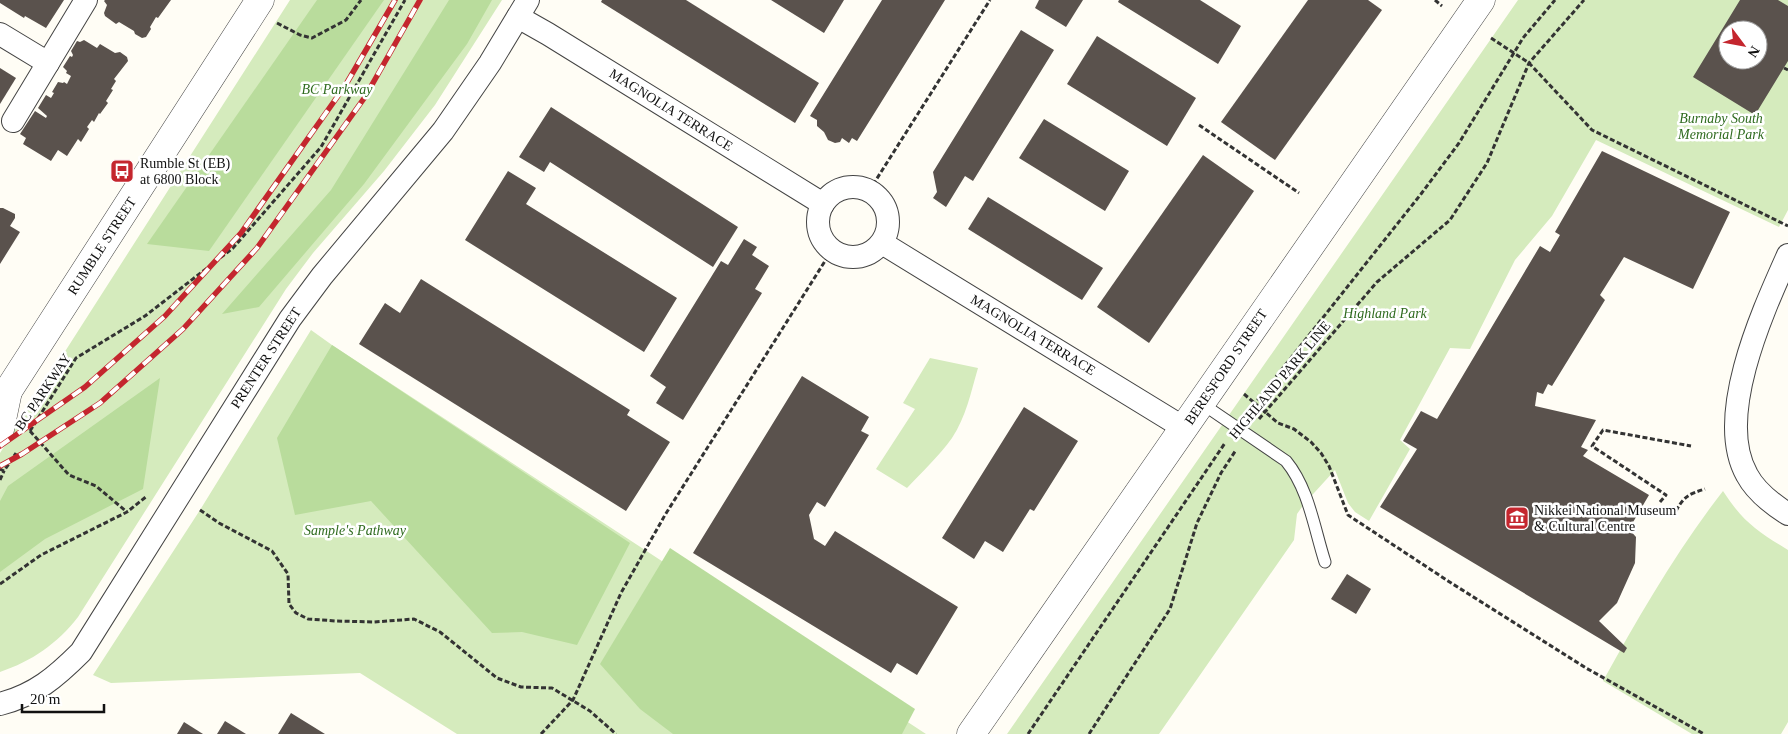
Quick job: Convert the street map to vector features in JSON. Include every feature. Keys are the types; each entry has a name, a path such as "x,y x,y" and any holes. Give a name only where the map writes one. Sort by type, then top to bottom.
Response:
{"street":[{"path":"13,121 86,0"},
{"name":"RUMBLE STREET","path":"15,438 4,394 260,0"},
{"name":"BERESFORD STREET","path":"971,734 1480,0"},
{"name":"MAGNOLIA TERRACE","path":"523,9 548,34 823,204"},
{"name":"PRENTER STREET","path":"0,704 36,690 60,674 81,652 290,319 322,276 443,131 523,9"},
{"path":"0,34 48,63"},
{"path":"849,188 869,191 879,198 885,208 888,220 887,232 882,242 864,256 842,255 832,250 820,234 818,224 823,204 830,196 849,188"},
{"name":"MAGNOLIA TERRACE","path":"882,242 1184,428"},
{"path":"1788,256 1752,342 1738,400 1735,423 1737,445 1746,475 1755,488 1788,514"}],"lane":[{"path":"1201,403 1286,461 1296,473 1307,500 1325,562"}],"path":[{"path":"286,28 300,35 312,38 346,20 361,0"},
{"name":"BC PARKWAY","path":"0,480 15,438 30,431 76,358 145,316 233,248 321,147 405,0"},
{"path":"869,191 990,0"},
{"path":"1435,0 1442,6"},
{"path":"1028,734 1237,427 1459,143 1513,53 1537,19 1554,0"},
{"name":"HIGHLAND PARK LINE","path":"1089,734 1170,609 1196,523 1222,473 1247,434 1377,282 1450,220 1487,163 1529,63 1584,0"},
{"path":"1491,38 1529,63 1592,130 1788,226"},
{"path":"1199,125 1299,193"},
{"path":"541,734 573,700 621,592 665,515 832,250"},
{"path":"1244,394 1278,423 1294,429 1311,442 1321,453 1329,466 1348,515 1586,668 1704,734"},
{"path":"1660,502 1666,495 1592,446 1603,430 1691,446"},
{"path":"30,431 69,475 96,486 127,512"},
{"path":"0,469 4,471"},
{"path":"1676,511 1689,494 1705,489"},
{"path":"0,584 41,555 127,512 153,492"},
{"path":"200,510 219,523 272,551 288,574 289,604 296,613 308,619 336,621 374,622 414,619 440,632 497,678 521,687 552,688 590,712 616,734"}],"green space":[{"name":"BC Parkway","path":"290,0 502,0 435,105 384,171 313,253 286,289 78,617 70,627 43,651 23,663 0,672 0,453"},
{"path":"317,0 384,0 209,251 147,244"},
{"path":"449,0 492,0 467,44 364,184 259,307 222,314 331,190"},
{"name":"Highland Park","path":"1518,0 1788,0 1788,210 1779,227 1596,140 1552,216 1515,260 1470,349 1450,348 1400,440 1410,449 1369,521 1355,512 1348,503 1335,470 1297,514 1294,540 1159,734 1007,734"},
{"name":"Sample's Pathway","path":"311,330 926,734 457,734 360,673 111,683 93,675 200,510"},
{"path":"332,345 630,543 577,645 522,632 492,633 371,501 295,515 277,438"},
{"path":"930,358 978,368 968,404 957,430 942,451 907,488 876,469 915,409 903,403"},
{"path":"160,378 143,489 45,539 0,572 0,501 8,486"},
{"path":"1723,491 1737,511 1751,525 1788,550 1788,722 1781,734 1692,734 1603,681 1674,560"},
{"path":"670,548 915,709 902,734 673,734 640,709 600,664"}],"building":[{"path":"0,0 64,0 46,28 25,16 24,18 0,3"},
{"path":"105,0 171,0 158,18 156,17 146,37 142,38 119,22 116,24 105,16 104,13 107,5"},
{"path":"602,0 686,0 819,83 795,123 601,2"},
{"path":"771,0 844,0 824,33"},
{"path":"882,0 945,0 857,141 852,138 849,143 842,138 840,142 835,143 828,140 824,132 817,126 817,120 810,116"},
{"path":"1039,0 1083,0 1066,27 1035,8"},
{"path":"1119,0 1200,0 1241,26 1218,64 1118,2"},
{"path":"1308,0 1368,0 1382,10 1275,160 1221,122"},
{"path":"1740,0 1778,0 1788,6 1788,61 1755,115 1693,77 1718,36 1718,70 1768,70 1768,20 1728,20"},
{"path":"1021,30 1054,50 973,181 965,176 946,207 933,198 937,192 933,172"},
{"path":"1097,36 1196,98 1167,146 1067,84"},
{"path":"84,40 97,48 100,44 115,53 120,52 127,57 128,61 114,79 116,81 111,89 113,90 106,101 108,103 94,122 92,120 87,127 89,129 81,142 78,139 67,156 58,150 51,161 23,144 26,138 20,134 35,111 46,118 47,116 38,108 46,95 51,98 58,82 67,84 71,76 66,73 67,71 63,67 70,56 72,57 71,51 77,41"},
{"path":"0,68 16,78 0,104"},
{"path":"551,107 738,227 713,267 550,162 544,172 519,157"},
{"path":"1044,119 1129,171 1105,211 1019,158"},
{"path":"1602,151 1730,212 1693,289 1624,257 1600,295 1605,300 1552,386 1548,384 1543,394 1537,392 1535,406 1596,420 1581,447 1588,450 1583,456 1649,495 1629,529 1636,537 1635,563 1617,603 1599,621 1627,648 1624,653 1380,507 1417,449 1403,441 1421,411 1437,419 1540,246 1550,252 1560,235 1555,232"},
{"path":"1203,155 1254,191 1149,343 1097,307"},
{"path":"508,171 536,188 526,204 677,298 644,352 465,240"},
{"path":"988,197 1103,268 1082,300 968,229"},
{"path":"0,208 15,214 15,218 10,226 20,232 0,264"},
{"path":"744,239 757,247 752,255 769,266 755,289 762,293 683,420 656,403 666,387 650,376 721,261 728,265"},
{"path":"421,279 630,410 627,415 670,442 626,511 359,344 385,303 400,313"},
{"path":"802,376 869,417 861,431 869,435 825,507 817,502 809,515 814,539 825,546 835,531 958,607 917,675 897,663 891,673 693,553"},
{"path":"1024,407 1078,441 1034,511 1030,509 1003,552 985,541 974,559 942,538"},
{"path":"1347,574 1371,589 1356,614 1331,599"},
{"path":"291,713 325,734 278,734"},
{"path":"225,721 246,734 217,734"},
{"path":"184,722 203,734 177,734"}],"railway":[{"path":"0,446 85,387 165,316 241,233 345,86 395,0"},
{"path":"0,466 22,454 100,403 183,329 257,248 365,97 420,0"}],"place":[{"name":"Rumble St (EB) at 6800 Block","path":"122,171"},
{"name":"Nikkei National Museum & Cultural Centre","path":"1517,518"}],"park label":[{"name":"Burnaby South Memorial Park","path":"1721,126"}]}
